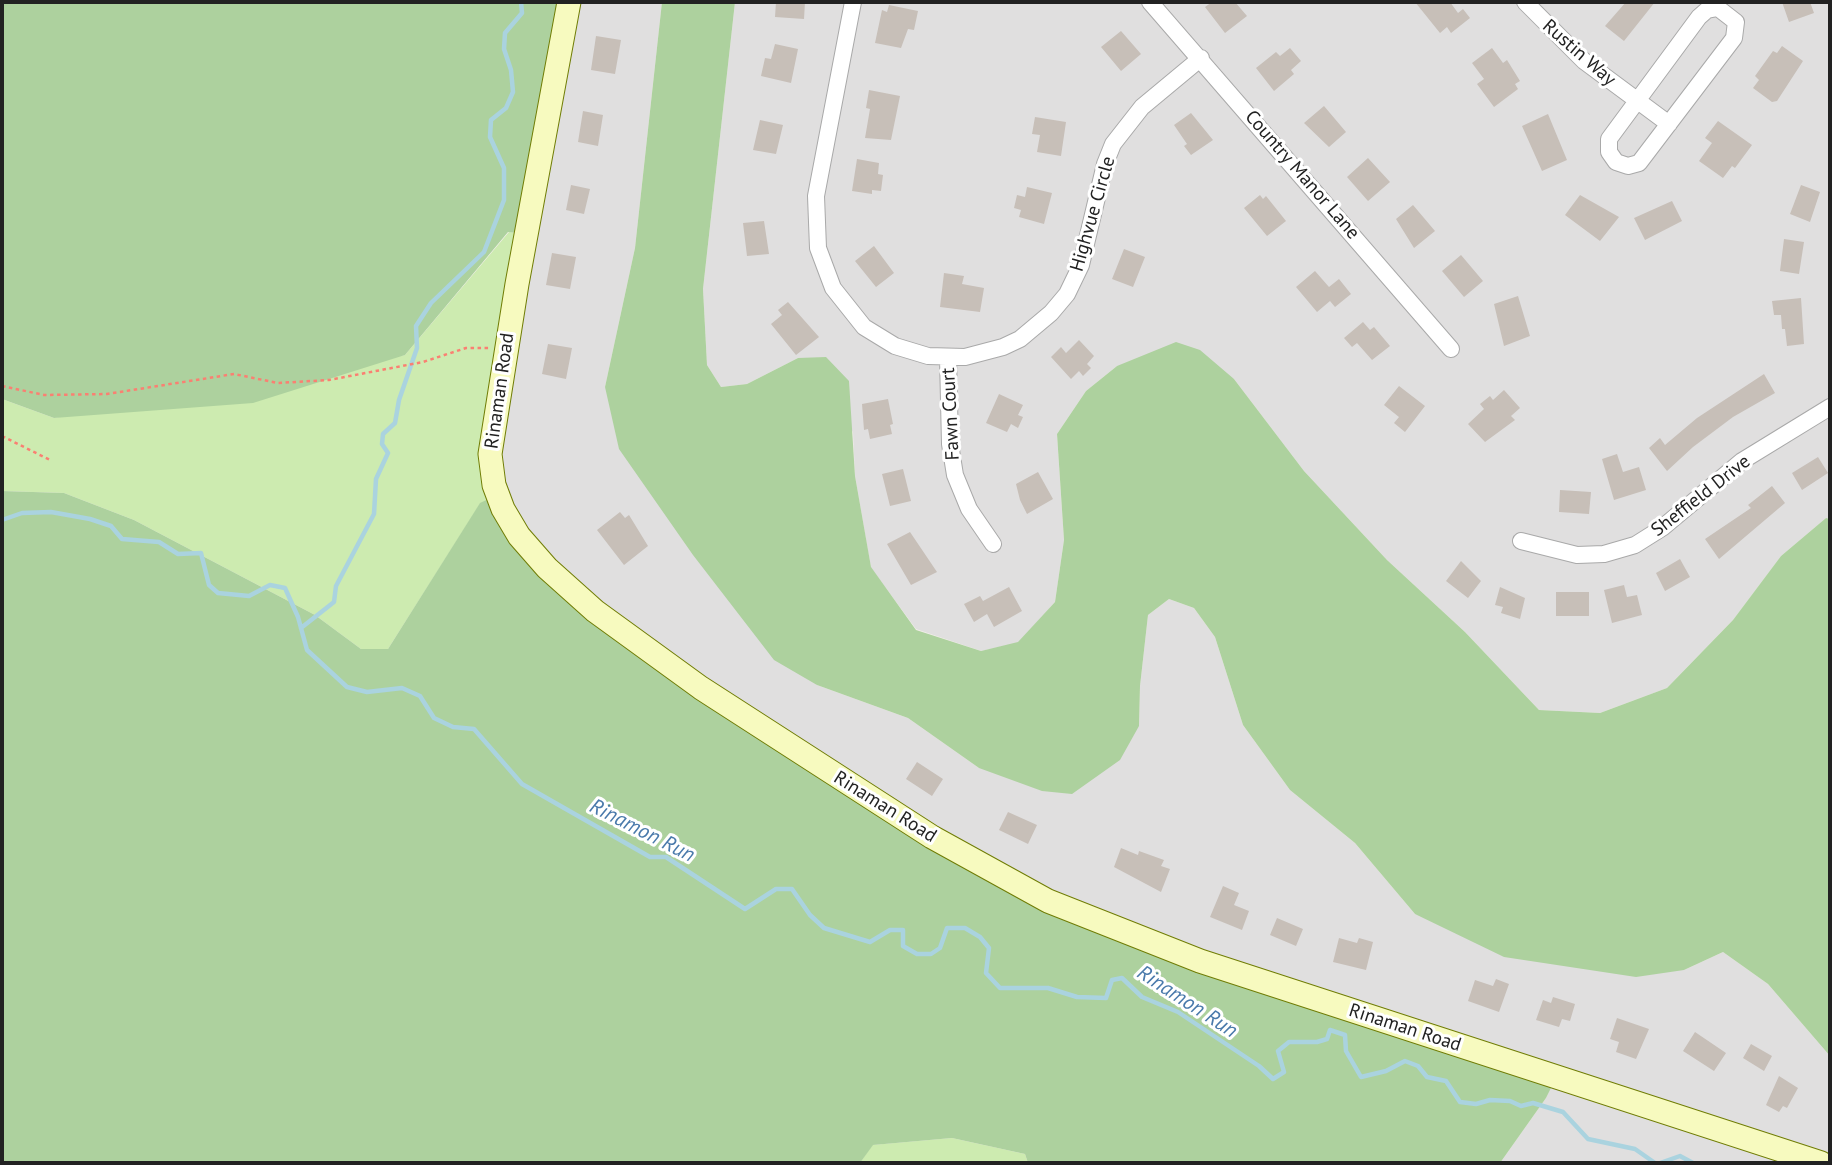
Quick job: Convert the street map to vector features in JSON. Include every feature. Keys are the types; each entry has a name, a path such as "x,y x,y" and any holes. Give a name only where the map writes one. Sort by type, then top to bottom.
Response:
{"street":[{"name":"Rinaman Road","path":"569,2 492,433 491,470 503,509 533,554 595,611 671,667 935,839 1048,901 1188,957 1821,1163"},
{"name":"Highvue Circle","path":"853,2 816,196 815,228 820,256 833,288 864,327 908,351 948,358 984,353 1011,344 1036,327 1057,307 1081,265 1105,164 1113,144 1142,107 1201,58"},
{"name":"Country Manor Lane","path":"1150,2 1451,349"},
{"name":"Rustin Way","path":"1525,2 1568,47 1669,124"},
{"name":"Rustin Way","path":"1712,9 1726,11 1736,22 1737,33 1640,163 1628,166 1616,162 1609,152 1609,139 1636,100 1699,17 1712,9"},
{"name":"Fawn Court","path":"948,358 950,444 955,475 969,509 993,544"},
{"name":"Sheffield Drive","path":"1521,541 1577,555 1604,554 1635,545 1662,528 1729,470 1830,407"}],"path":[{"path":"2,386 44,394 107,394 234,374 278,383 329,380 423,362 467,348 506,348"},
{"path":"2,436 50,460"}],"shaded area":[{"path":"569,2 662,2 635,248 605,387 817,685 908,718 979,768 1139,726 1140,686 1148,615 1169,599 1194,608 1215,637 1243,725 1290,790 1355,843 1415,914 1684,970 1723,952 1768,984 1830,1056 1830,1163 1500,1163 1546,1098 1556,1078 1200,961 975,863 547,568 494,485"},
{"path":"735,2 1830,2 1830,519 1826,518 1781,556 1733,620 1667,688 1600,713 1539,710 1465,632 1387,560 1304,471 1234,379 1117,366 1086,391 1057,434 1064,540 1055,602 1018,643 981,651 916,629 871,568 855,476 853,432 798,358 747,384 721,387 707,365 703,289"}],"green space":[{"path":"2,2 569,2 526,234 508,232 405,355 253,403 54,418 2,399"},
{"path":"662,2 735,2 703,289 707,365 721,387 747,384 798,358 826,357 849,381 855,476 871,567 916,630 981,651 1018,642 1055,602 1064,540 1057,434 1086,391 1117,366 1176,342 1200,350 1234,379 1304,471 1387,560 1465,632 1539,710 1600,713 1667,688 1733,620 1781,556 1826,518 1830,519 1830,1056 1768,984 1723,952 1684,970 1636,977 1504,957 1415,914 1355,843 1290,790 1243,725 1215,637 1194,608 1169,599 1148,615 1140,686 1139,726 1120,760 1072,794 1042,791 979,768 908,718 817,685 774,660 693,555 619,449 605,387 635,248"},
{"path":"509,232 526,234 497,495 480,504 388,649 361,649 315,615 134,520 64,493 2,491 2,399 54,418 405,355"},
{"path":"2,491 64,493 134,520 315,615 361,649 388,649 480,503 497,495 595,611 999,877 1556,1078 1546,1098 1500,1163 1028,1163 1025,1154 952,1138 873,1145 860,1163 2,1163"},
{"path":"952,1138 1025,1154 1028,1163 860,1163 872,1145"}],"building":[{"path":"776,2 805,2 804,19 775,17"},
{"path":"1212,2 1235,2 1247,16 1225,33 1205,7"},
{"path":"1415,2 1450,2 1458,13 1463,9 1470,18 1451,33 1447,27 1440,33"},
{"path":"1626,2 1655,2 1624,41 1605,26"},
{"path":"1782,2 1810,2 1814,13 1789,22"},
{"path":"889,5 918,11 914,30 908,29 901,48 875,43 882,10 887,12"},
{"path":"1121,31 1141,54 1121,71 1101,47"},
{"path":"596,36 621,40 615,74 591,70"},
{"path":"775,44 798,49 791,83 761,76 765,58 771,59"},
{"path":"1782,46 1803,61 1777,101 1772,102 1753,88 1759,80 1755,76 1773,51 1777,53"},
{"path":"1290,48 1301,61 1291,70 1294,74 1274,91 1256,68 1276,52 1280,56"},
{"path":"1492,48 1503,63 1507,60 1520,81 1515,84 1518,89 1494,107 1477,84 1484,79 1472,63"},
{"path":"869,90 900,96 891,140 865,138 870,109 866,108"},
{"path":"1324,106 1346,132 1329,147 1304,123"},
{"path":"583,111 603,115 598,146 578,142"},
{"path":"1191,113 1213,140 1191,155 1174,125"},
{"path":"1548,114 1567,160 1542,171 1522,126"},
{"path":"1035,117 1066,122 1061,156 1037,152 1040,135 1032,134"},
{"path":"760,120 783,125 776,154 753,150"},
{"path":"1718,121 1752,145 1735,168 1732,166 1723,178 1699,161 1712,143 1705,138"},
{"path":"1368,158 1390,182 1368,201 1347,177"},
{"path":"857,159 879,163 878,174 883,175 881,191 872,190 872,194 852,191"},
{"path":"571,185 590,189 584,214 566,210"},
{"path":"1801,185 1820,192 1810,222 1790,214"},
{"path":"1027,187 1052,193 1044,224 1019,217 1021,210 1014,208 1017,195 1025,197"},
{"path":"1260,195 1263,199 1266,196 1286,221 1267,236 1244,208"},
{"path":"1580,195 1619,217 1600,241 1565,215"},
{"path":"1672,201 1682,221 1645,240 1634,218"},
{"path":"1413,205 1435,231 1414,248 1396,219"},
{"path":"764,221 769,254 747,256 743,223"},
{"path":"1784,239 1804,242 1799,274 1780,271"},
{"path":"874,246 894,273 876,287 855,261"},
{"path":"1124,249 1145,257 1133,287 1112,279"},
{"path":"552,253 576,257 570,289 546,285"},
{"path":"1461,255 1483,281 1464,297 1442,271"},
{"path":"1315,271 1329,287 1339,279 1351,294 1335,307 1330,301 1317,312 1296,287"},
{"path":"944,273 964,276 962,284 984,288 980,312 940,307"},
{"path":"1518,296 1530,336 1504,346 1494,304"},
{"path":"1801,298 1804,344 1787,346 1781,315 1774,315 1772,301"},
{"path":"788,302 819,337 796,355 771,324 782,315 778,310"},
{"path":"1363,322 1370,330 1374,327 1390,346 1372,360 1357,343 1352,347 1344,338"},
{"path":"1079,340 1094,356 1087,364 1091,368 1083,376 1079,371 1071,379 1051,357 1061,347 1066,353"},
{"path":"548,344 572,348 566,379 542,374"},
{"path":"1764,374 1775,393 1733,417 1693,447 1667,471 1649,448 1660,438 1665,445 1697,418"},
{"path":"1399,386 1425,406 1405,432 1394,423 1399,417 1384,405"},
{"path":"1504,390 1520,408 1511,416 1515,420 1485,442 1468,424 1484,409 1480,404 1490,396 1493,400"},
{"path":"999,394 1023,405 1018,415 1023,417 1018,428 1011,424 1007,432 986,423"},
{"path":"888,399 893,424 890,425 892,434 870,439 868,429 864,430 862,404"},
{"path":"1617,454 1623,472 1639,467 1646,490 1614,500 1602,459"},
{"path":"1818,457 1828,473 1802,490 1792,473"},
{"path":"903,469 911,501 890,506 882,474"},
{"path":"1038,472 1053,499 1027,514 1016,484"},
{"path":"1772,486 1785,503 1719,559 1705,539 1751,508 1748,505"},
{"path":"1560,490 1591,492 1589,514 1559,512"},
{"path":"620,512 625,518 629,515 648,546 624,565 597,530"},
{"path":"910,532 937,572 911,585 887,544"},
{"path":"1680,559 1690,577 1665,591 1656,573"},
{"path":"1461,561 1481,581 1468,598 1446,581"},
{"path":"1624,585 1627,597 1637,595 1642,615 1612,623 1604,590"},
{"path":"1009,587 1022,611 994,627 987,614 974,622 964,604 980,596 983,601"},
{"path":"1500,587 1525,598 1520,619 1501,613 1503,607 1495,605"},
{"path":"1556,592 1589,592 1589,616 1556,616"},
{"path":"917,762 943,779 932,796 906,779"},
{"path":"1008,812 1037,825 1028,844 999,830"},
{"path":"1121,848 1138,855 1139,851 1164,860 1161,866 1170,869 1161,892 1114,867"},
{"path":"1223,886 1239,893 1234,905 1249,911 1242,930 1210,917"},
{"path":"1277,918 1303,929 1296,946 1270,935"},
{"path":"1339,938 1357,943 1359,938 1373,942 1366,970 1333,962"},
{"path":"1496,979 1509,984 1499,1012 1468,1001 1475,980 1493,986"},
{"path":"1553,997 1575,1004 1570,1021 1562,1019 1559,1027 1536,1020 1543,1000 1551,1003"},
{"path":"1617,1018 1649,1029 1636,1059 1616,1052 1619,1042 1610,1039"},
{"path":"1695,1032 1726,1053 1714,1071 1683,1051"},
{"path":"1751,1044 1772,1056 1764,1071 1743,1058"},
{"path":"1779,1076 1798,1088 1787,1108 1783,1106 1779,1112 1766,1105"}],"waterway":[{"path":"301,628 334,602 336,586 374,514 376,479 388,453 382,444 383,434 395,423 399,400 417,348 416,326 431,303 484,252 504,200 504,168 490,137 491,120 506,108 513,92 511,70 504,49 505,33 522,13 521,2"},
{"name":"Rinamon Run","path":"2,520 22,513 51,512 90,519 111,526 122,539 159,542 178,554 201,553 209,585 218,593 249,596 270,585 285,588 298,617 307,650 347,687 367,692 402,688 420,696 434,718 453,727 474,729 522,784 650,857 666,857 745,909 776,889 792,889 810,915 824,928 870,942 890,930 903,930 903,946 917,954 931,954 940,948 947,928 965,928 980,937 989,948 986,973 1000,988 1048,988 1077,997 1106,998 1112,980 1122,978 1142,997 1178,1012 1259,1066 1273,1079 1284,1072 1278,1051 1289,1042 1317,1042 1327,1039 1330,1030 1345,1035 1346,1051 1361,1077 1386,1071 1405,1061 1418,1066 1427,1077 1446,1081 1460,1102 1476,1104 1490,1100 1510,1101 1521,1106 1533,1103 1563,1112 1588,1139 1635,1149 1655,1163"},
{"name":"Rinamon Run","path":"1660,1163 1680,1156 1693,1163"}]}
